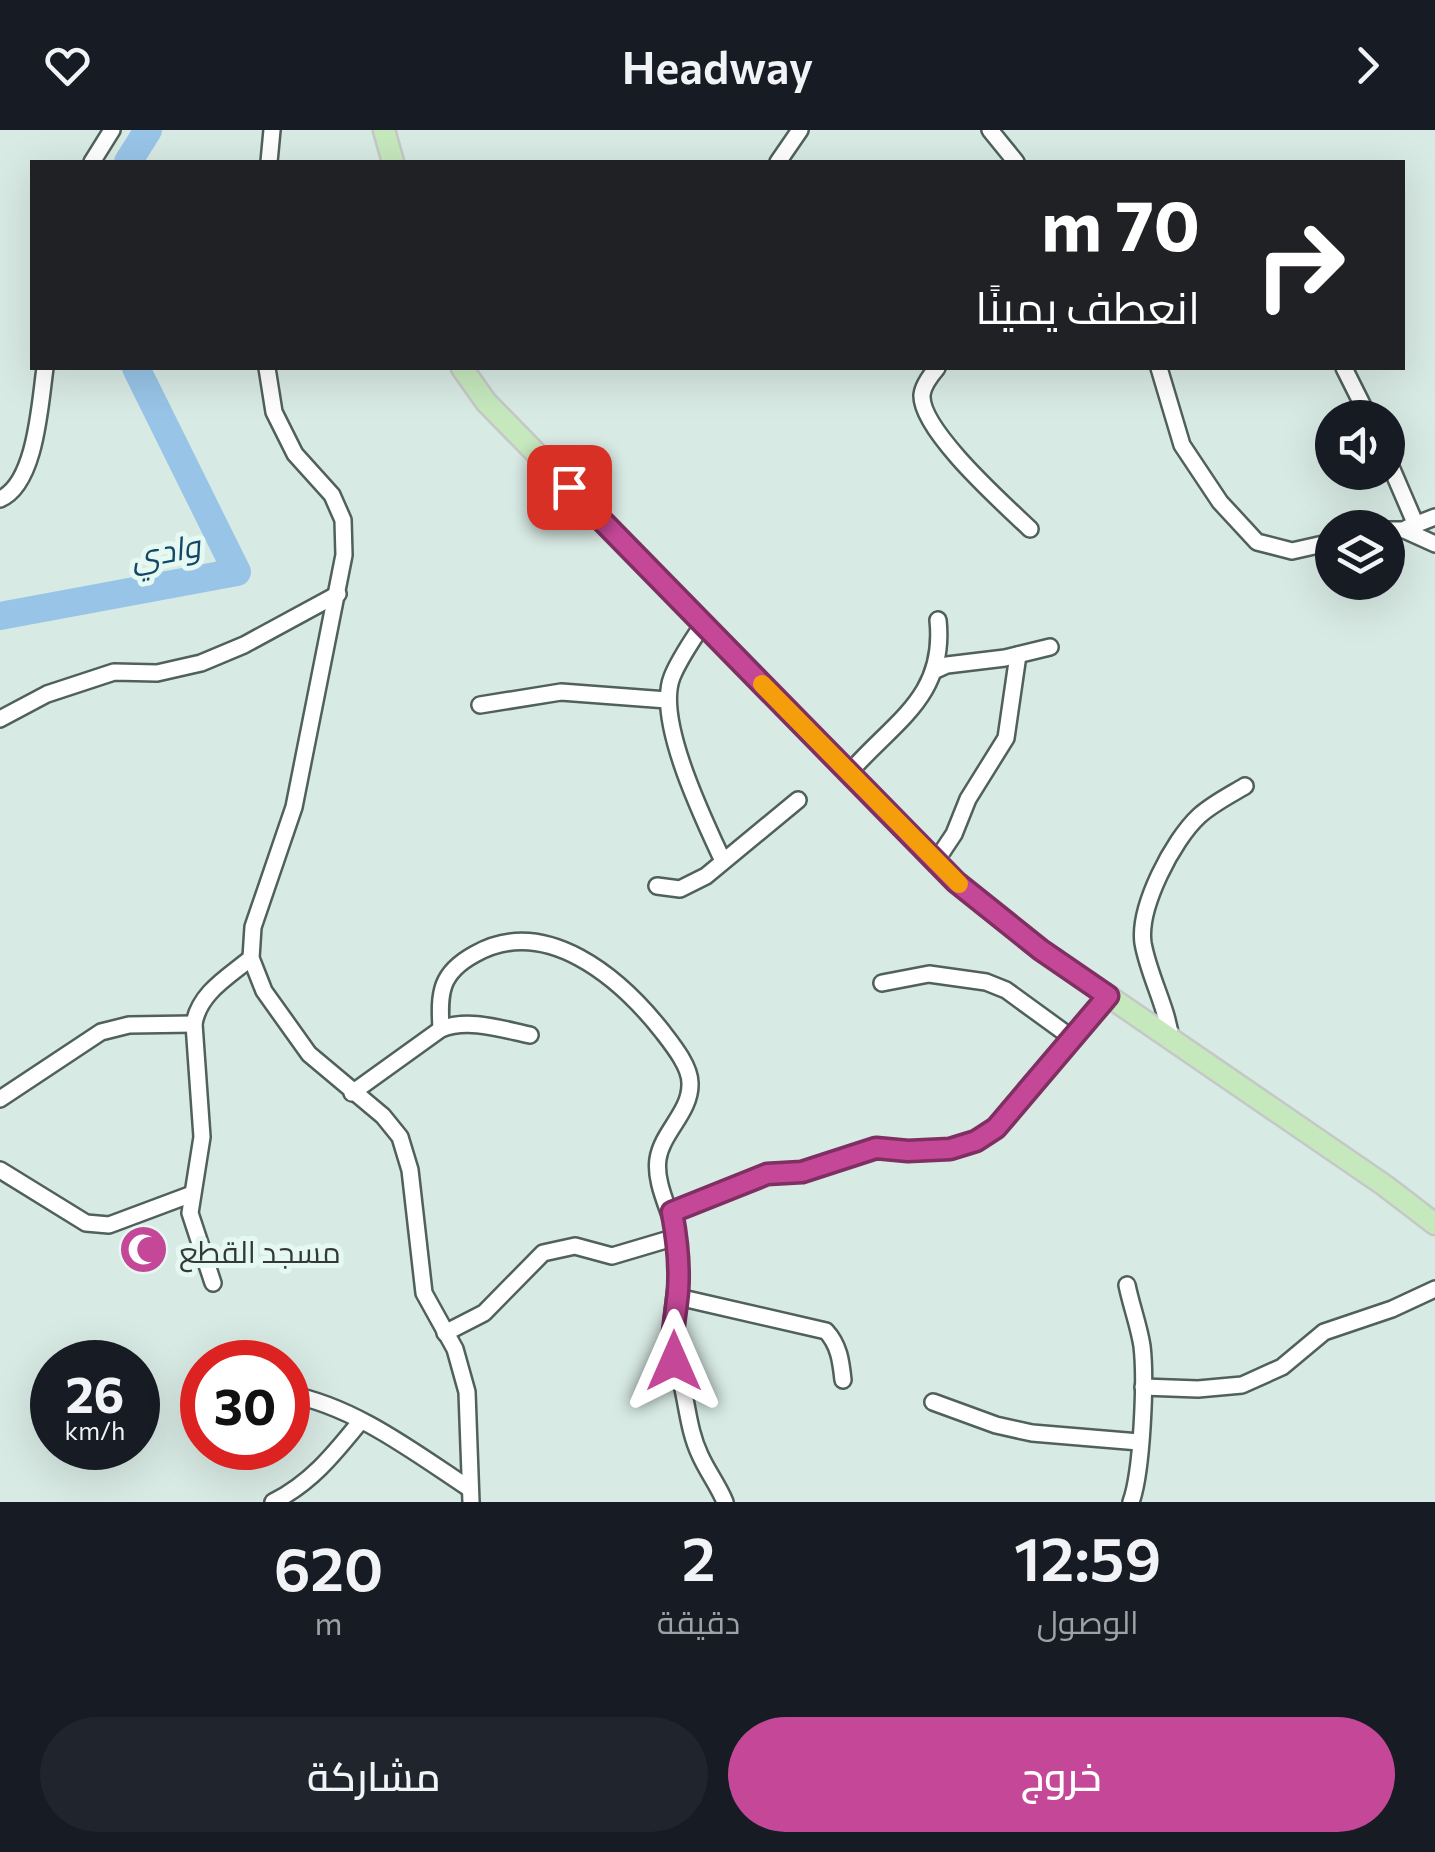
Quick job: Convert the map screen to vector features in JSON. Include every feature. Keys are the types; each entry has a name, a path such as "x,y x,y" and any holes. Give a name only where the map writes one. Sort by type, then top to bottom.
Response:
{"main road":[{"path":"384,130 392,160"},
{"path":"463,370 486,402 936,862 1041,950 1435,1224"}],"street":[{"path":"93,160 112,130"},
{"path":"269,160 272,130"},
{"path":"779,160 800,130"},
{"path":"990,130 1014,160"},
{"path":"0,499 22,482 32,448 45,370"},
{"path":"268,370 274,412 295,454 332,495 344,520 344,555 294,807 253,927 250,958 264,992 309,1054 383,1116 400,1136 410,1170 424,1293 454,1349 467,1392 470,1496"},
{"path":"935,370 922,394 926,414 981,482 1030,529"},
{"path":"1160,370 1182,445 1220,502 1257,542 1292,551 1315,546"},
{"path":"1345,370 1361,400"},
{"path":"1405,527 1435,517"},
{"path":"1405,529 1435,544"},
{"path":"0,719 47,694 114,672 157,673 202,663 338,594"},
{"path":"850,773 921,697 936,670 941,647 938,620"},
{"path":"703,624 671,679 668,700 692,792 723,861"},
{"path":"936,670 947,664 1050,647"},
{"path":"936,862 1006,738 1018,654"},
{"path":"480,704 561,692 668,700"},
{"path":"1171,1040 1168,1012 1150,972 1142,938 1146,908 1182,834 1202,814 1245,786"},
{"path":"657,886 680,889 706,876 798,800"},
{"path":"440,1029 439,996 448,975 461,962 482,950 513,942 534,942 558,948 611,977 645,1010 675,1048 691,1081 686,1105 658,1159 676,1237 678,1297 671,1324 672,1348 690,1433 724,1502"},
{"path":"214,1282 190,1213 202,1137 194,1024 208,994 250,958"},
{"path":"882,984 928,974 986,982 1006,990 1072,1038"},
{"path":"672,1212 767,1174 802,1172 862,1150 950,1149 976,1141 996,1128 1108,996"},
{"path":"0,1099 100,1032 129,1026 194,1024"},
{"path":"352,1092 440,1029 463,1024 530,1035"},
{"path":"0,1170 86,1223 109,1225 192,1194"},
{"path":"445,1333 484,1313 543,1254 576,1246 612,1256 676,1237"},
{"path":"1127,1286 1142,1345 1143,1386 1138,1482 1130,1502"},
{"path":"1143,1386 1198,1389 1242,1385 1282,1367 1324,1332 1392,1309 1435,1289"},
{"path":"678,1297 826,1331 840,1357 843,1380"},
{"path":"310,1398 322,1400 410,1448 470,1496"},
{"path":"933,1402 1032,1433 1139,1442"},
{"path":"272,1502 293,1492 318,1472 360,1422"}],"waterway":[{"name":"وادي","path":"129,160 148,130"},
{"name":"وادي","path":"0,616 237,572 137,370"}],"slow traffic":[{"path":"762,684 959,884"}],"place":[{"name":"مسجد القطع","path":"144,1250"}],"route":[{"path":"569,487 956,882 1041,950 1108,996 996,1128 976,1141 950,1149 862,1150 802,1172 767,1174 672,1212 679,1263 678,1297 671,1324 674,1361"}]}
